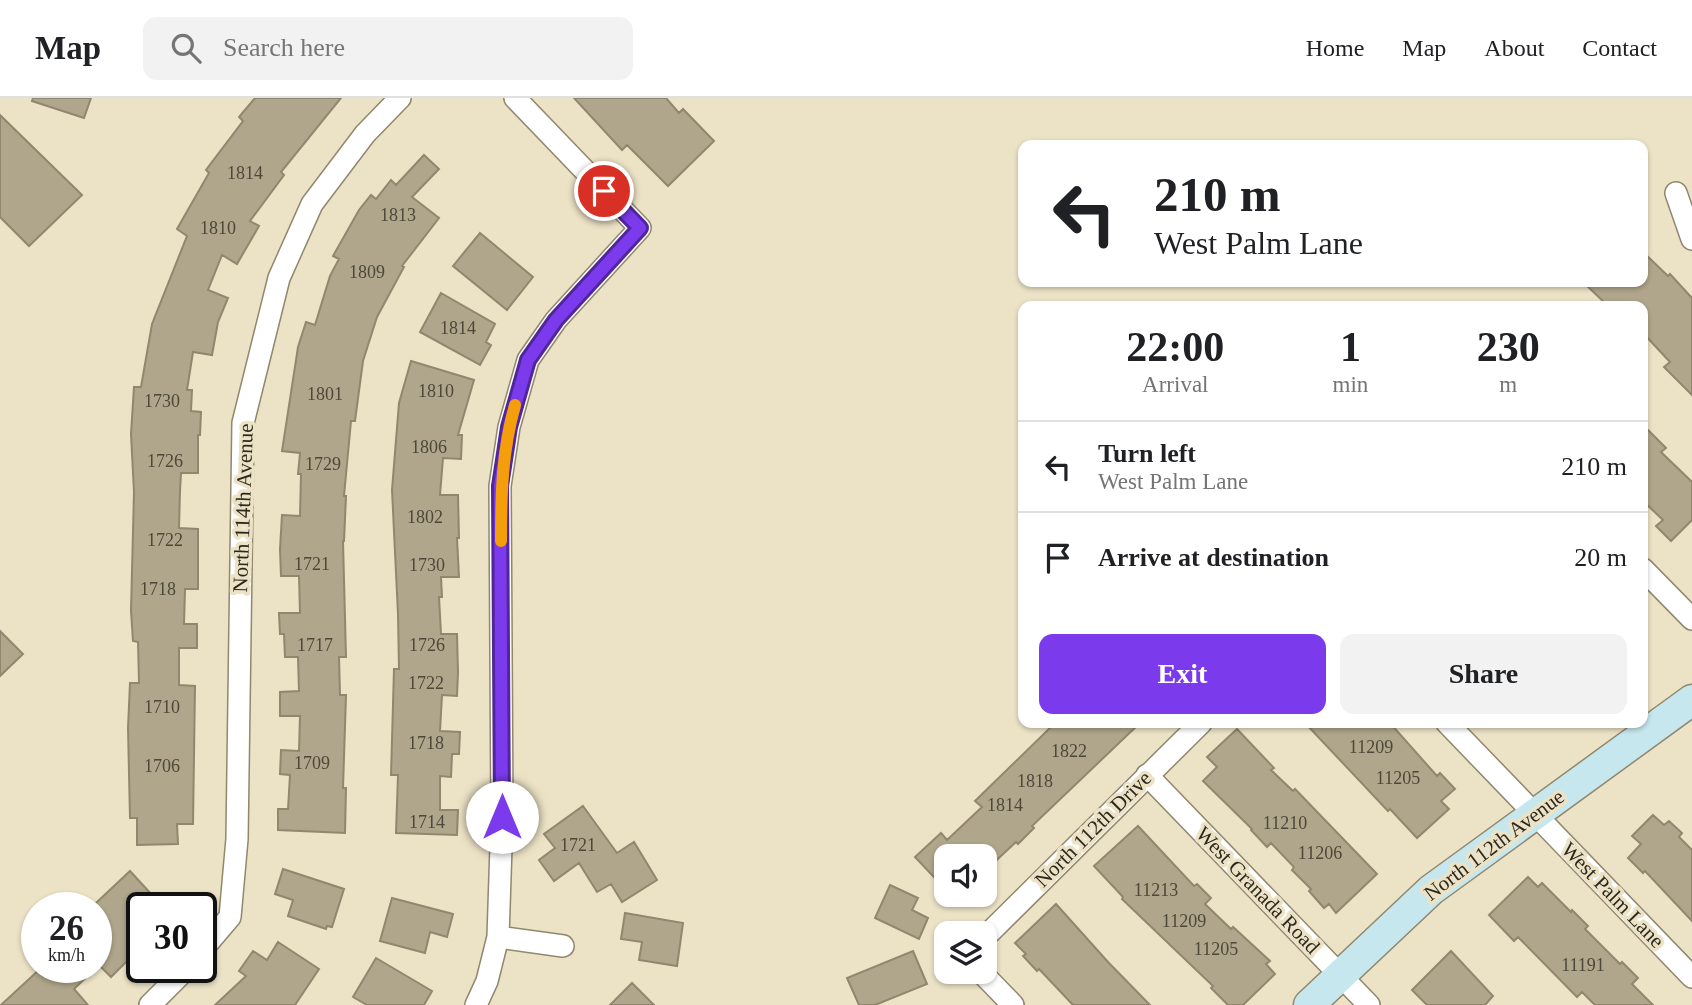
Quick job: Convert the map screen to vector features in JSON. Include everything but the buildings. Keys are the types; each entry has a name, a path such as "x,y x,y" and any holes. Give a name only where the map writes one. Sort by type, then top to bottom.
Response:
{"street":[{"name":"North 114th Avenue","path":"217,932 230,917 237,839 243,423 279,278 312,204 365,134 400,98"},
{"path":"476,1005 487,981 498,937 502,817 500,486 509,427 528,360 556,320 640,228 515,98"},
{"path":"1676,193 1692,239"},
{"path":"1648,574 1692,620"},
{"name":"North 112th Avenue","path":"1309,1005 1431,890 1692,700"},
{"name":"North 112th Drive","path":"997,925 1196,728"},
{"name":"West Palm Lane","path":"1452,728 1692,977"},
{"name":"West Granada Road","path":"1147,775 1369,1005"},
{"path":"498,937 563,946"},
{"path":"150,1005 172,983"},
{"path":"993,984 1013,1005"}],"slow traffic":[{"path":"501,541 500,486 515,405"}],"route":[{"path":"502,817 500,486 509,427 528,360 556,320 640,228 604,191"}]}
